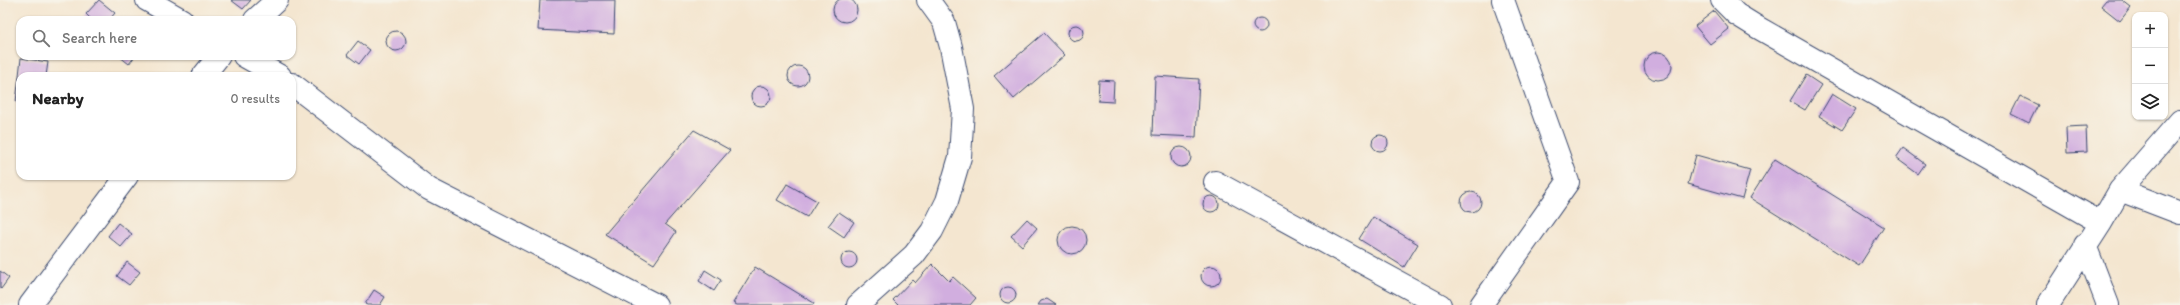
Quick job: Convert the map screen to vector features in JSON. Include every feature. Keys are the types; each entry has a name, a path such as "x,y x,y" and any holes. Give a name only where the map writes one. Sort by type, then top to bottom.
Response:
{"street":[{"path":"147,0 175,16"},
{"path":"259,16 277,0"},
{"path":"858,305 914,255 932,231 947,201 960,157 963,109 951,47 944,22 928,0"},
{"path":"1481,305 1568,182 1503,0"},
{"path":"1722,0 1736,14 1757,27 2102,224"},
{"path":"206,72 216,60"},
{"path":"251,60 273,72"},
{"path":"296,87 429,189 656,305"},
{"path":"2048,305 2085,245 2102,224 2120,190 2180,121"},
{"path":"30,305 124,180"},
{"path":"1215,182 1440,305"},
{"path":"2120,190 2180,213"},
{"path":"2085,245 2108,305"}],"building":[{"path":"840,-1 850,-1 854,1 857,10 854,19 845,22 836,19 833,10 836,1"},
{"path":"99,0 115,13 112,16 88,16 86,14"},
{"path":"231,0 251,0 243,9"},
{"path":"540,0 615,0 614,34 538,30"},
{"path":"2106,0 2122,0 2131,7 2120,21 2101,6"},
{"path":"1714,11 1729,29 1710,44 1695,26"},
{"path":"1257,18 1263,18 1267,22 1267,28 1263,32 1257,32 1253,28 1253,22"},
{"path":"1073,25 1079,25 1084,30 1082,39 1079,41 1073,41 1068,36 1068,30"},
{"path":"396,31 403,34 406,41 403,48 396,51 389,48 386,41 389,34"},
{"path":"1044,33 1065,55 1014,99 994,76"},
{"path":"358,41 370,50 359,64 347,55"},
{"path":"1658,52 1668,56 1672,66 1668,76 1658,80 1648,76 1644,66 1648,56"},
{"path":"21,60 48,62 47,72 19,72"},
{"path":"124,60 132,60 129,64"},
{"path":"798,66 805,69 808,76 805,83 798,86 791,83 788,76 791,69"},
{"path":"1806,75 1821,85 1805,110 1790,101"},
{"path":"1155,76 1199,79 1196,137 1153,135"},
{"path":"1099,80 1114,81 1113,102 1098,101"},
{"path":"761,86 768,89 771,96 768,103 761,106 754,103 751,96 754,89"},
{"path":"1832,94 1856,109 1842,130 1819,116"},
{"path":"2020,96 2038,105 2029,123 2011,114"},
{"path":"2086,126 2087,152 2067,153 2066,127"},
{"path":"694,130 730,150 665,224 676,232 654,264 605,234"},
{"path":"1380,135 1386,137 1388,143 1386,149 1380,151 1374,149 1372,143 1374,137"},
{"path":"1181,147 1188,150 1191,157 1188,164 1181,167 1174,164 1171,157 1174,150"},
{"path":"1903,148 1925,164 1918,174 1896,158"},
{"path":"1696,155 1750,170 1742,199 1688,184"},
{"path":"1775,159 1884,227 1859,266 1750,198"},
{"path":"787,184 817,201 807,217 777,200"},
{"path":"1471,192 1478,195 1481,202 1478,209 1471,212 1464,209 1461,202 1464,195"},
{"path":"1211,196 1217,198 1219,204 1217,210 1211,212 1205,210 1203,204 1205,198"},
{"path":"839,212 854,222 844,237 828,226"},
{"path":"1373,217 1418,244 1404,267 1359,239"},
{"path":"1027,219 1037,228 1022,246 1011,236"},
{"path":"118,223 132,234 121,247 108,236"},
{"path":"1072,226 1082,230 1086,240 1082,250 1072,254 1062,250 1058,240 1062,230"},
{"path":"849,252 855,254 857,260 855,266 849,268 843,266 841,260 843,254"},
{"path":"127,262 140,272 129,285 117,276"},
{"path":"932,264 949,281 953,277 976,298 970,305 898,305 893,300 912,280 915,283"},
{"path":"1211,266 1218,269 1221,276 1218,283 1211,286 1204,283 1201,276 1204,269"},
{"path":"755,267 814,303 813,305 737,305 733,303"},
{"path":"705,270 721,280 714,291 699,281"},
{"path":"0,271 9,278 1,289 0,288"},
{"path":"1008,287 1014,289 1016,295 1014,301 1008,303 1002,301 1000,295 1002,289"},
{"path":"374,290 385,297 380,305 365,304"},
{"path":"1047,299 1056,305 1038,305 1041,301"}]}
